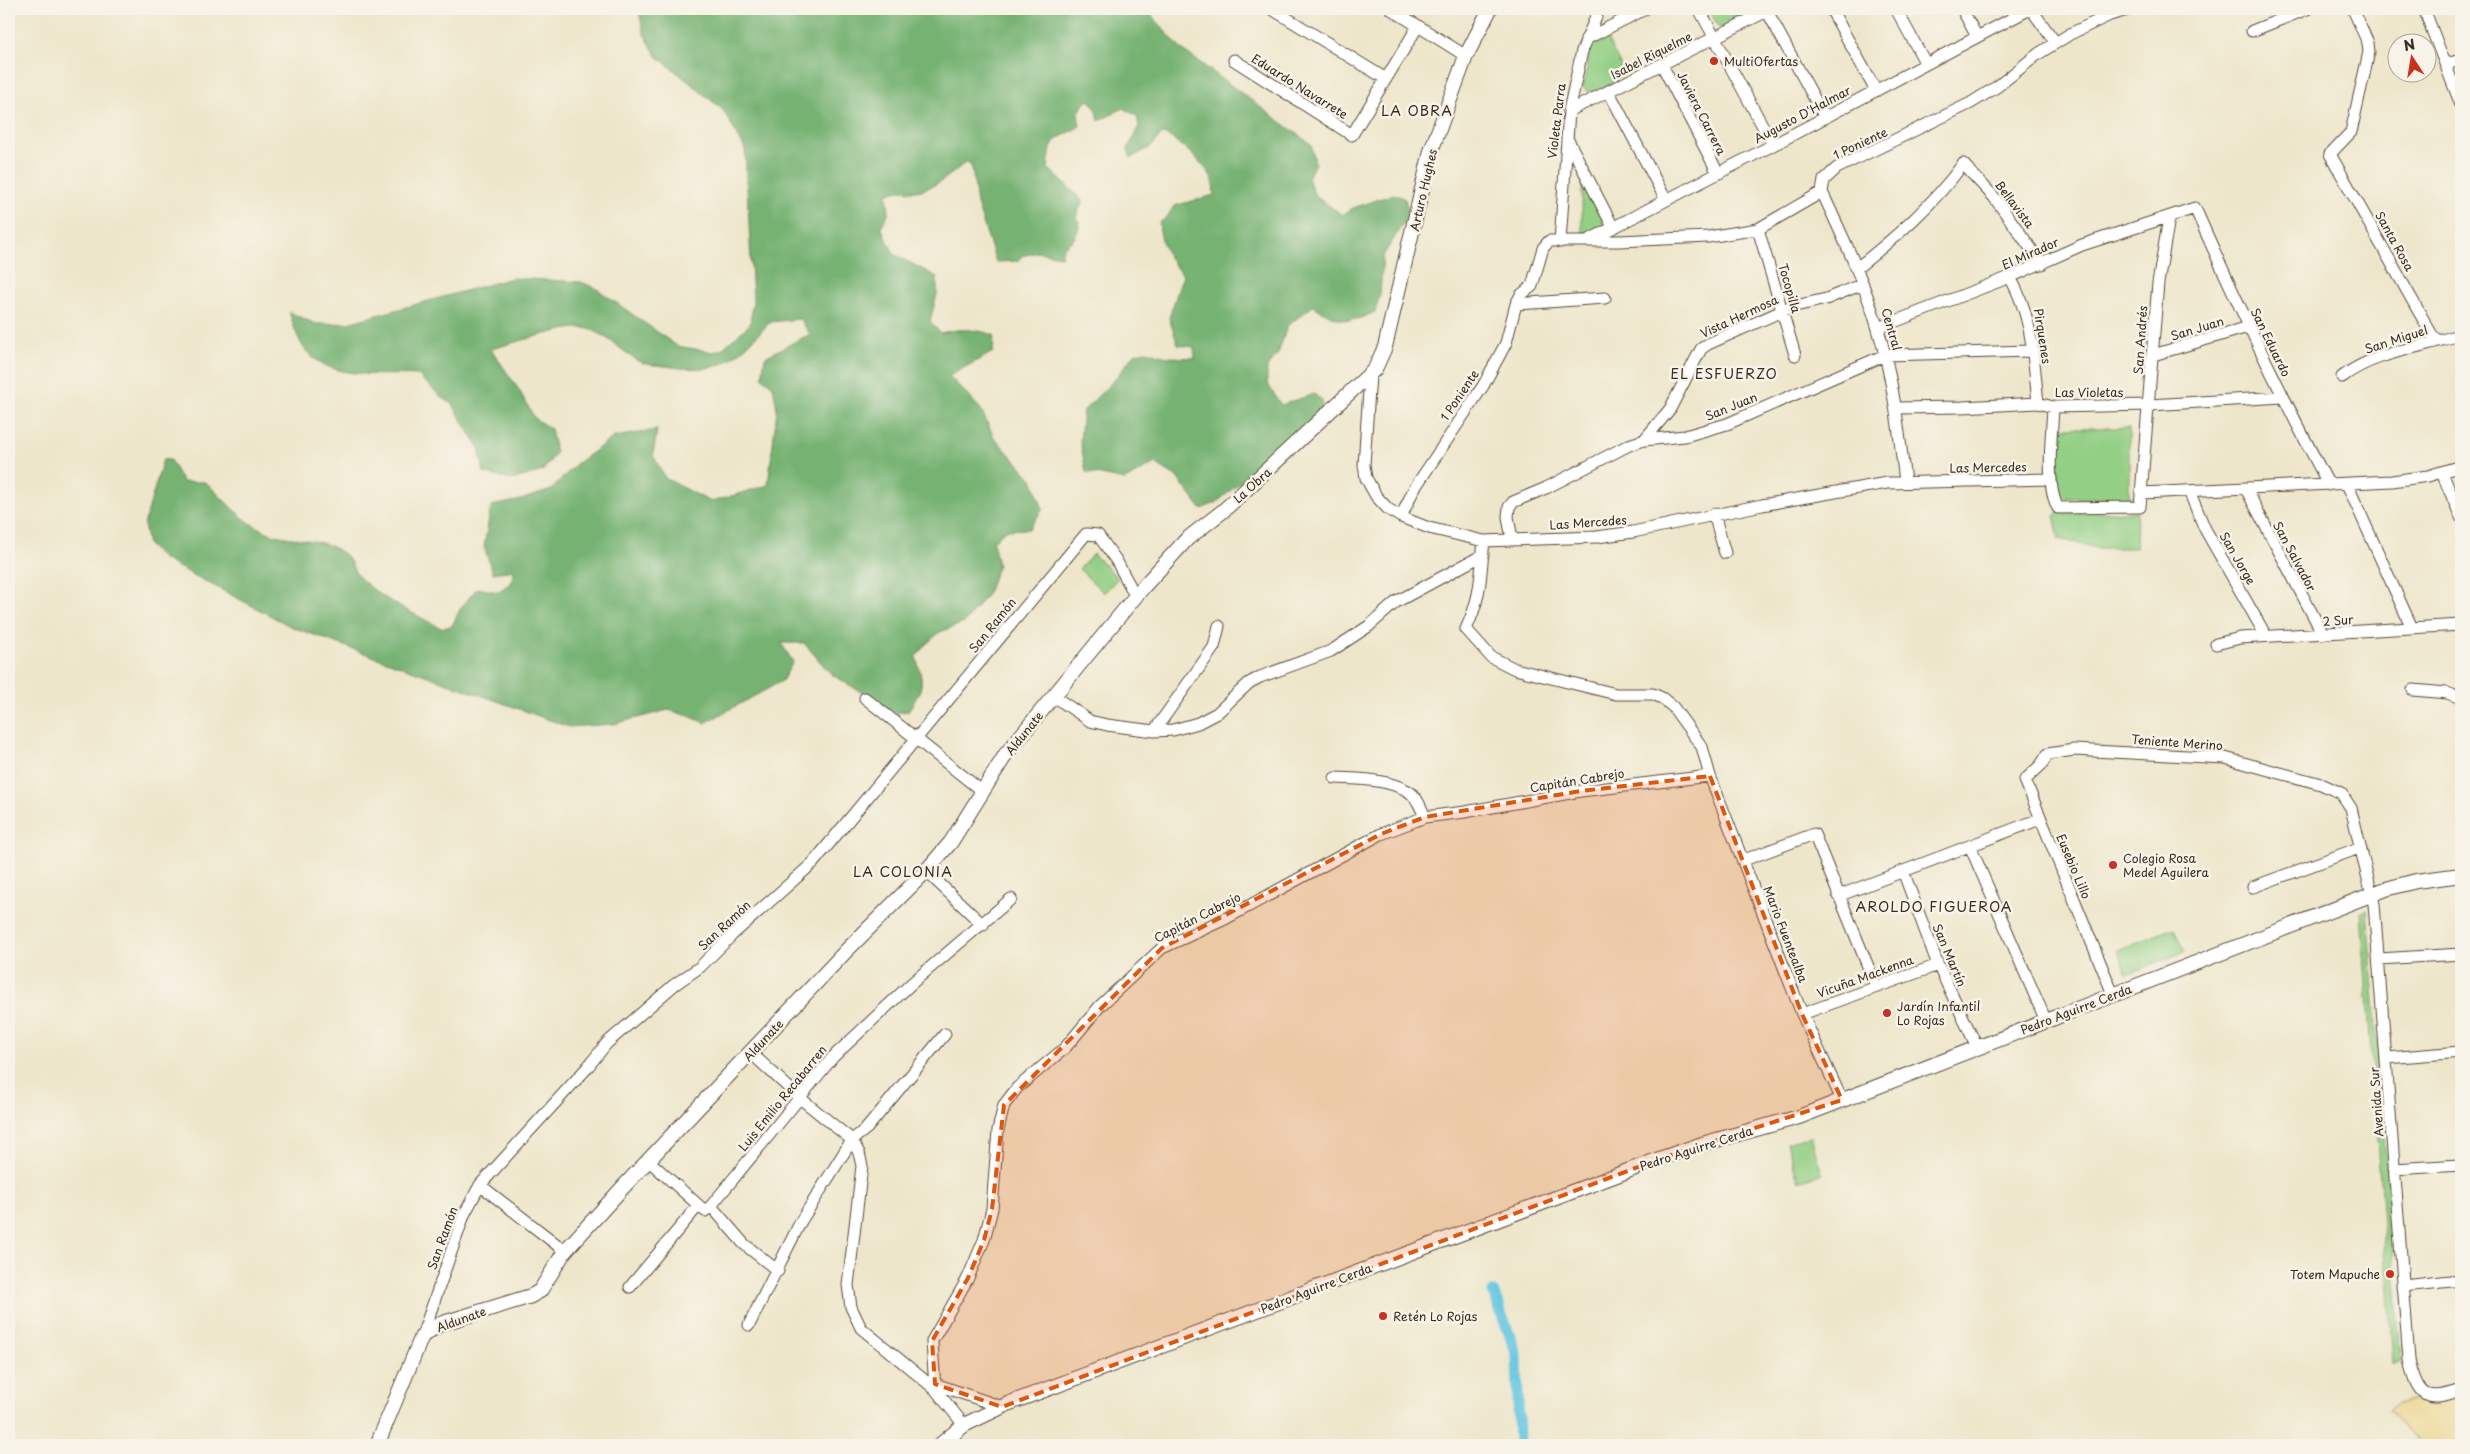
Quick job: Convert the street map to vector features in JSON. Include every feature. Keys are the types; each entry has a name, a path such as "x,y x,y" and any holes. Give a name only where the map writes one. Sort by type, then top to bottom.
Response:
{"street":[{"path":"1272,9 1288,13 1386,79 1418,26"},
{"path":"1391,9 1466,56"},
{"name":"Arturo Hughes","path":"1370,375 1380,362 1385,347 1427,164 1444,112 1466,56 1490,9"},
{"name":"Violeta Parra","path":"1560,242 1569,111 1579,62 1586,39 1599,9"},
{"path":"1586,39 1645,9"},
{"path":"1699,9 1773,146"},
{"path":"1831,9 1876,91"},
{"path":"1896,9 1926,64"},
{"path":"1962,9 1976,37"},
{"path":"2031,9 2055,42"},
{"name":"Augusto D'Halmar","path":"1586,241 1773,146 2031,9"},
{"name":"1 Poniente","path":"1535,303 1532,286 1543,248 1549,242 1708,236 1758,229 1822,192 1824,180 1837,168 1971,103 1998,86 2055,42 2102,19 2131,9"},
{"path":"2252,31 2307,9"},
{"name":"Santa Rosa","path":"2353,9 2368,43 2369,52 2350,132 2330,154 2432,335 2437,340"},
{"path":"2424,9 2461,105"},
{"path":"1769,10 1825,118"},
{"name":"Isabel Riquelme","path":"1569,111 1769,10"},
{"name":"Eduardo Navarrete","path":"1234,60 1352,135 1386,79"},
{"path":"2446,64 2461,60"},
{"name":"Javiera Carrera","path":"1662,65 1718,174"},
{"path":"1609,92 1666,200"},
{"path":"1566,136 1613,227"},
{"name":"Bellavista","path":"1857,268 1903,231 1930,206 1963,164 1994,197 2042,264"},
{"name":"Central","path":"1822,192 1857,268 1878,328 1897,408 1905,482"},
{"name":"El Mirador","path":"1878,328 2042,264 2082,245 2195,208"},
{"name":"San Eduardo","path":"2195,208 2248,327 2282,397 2329,485"},
{"name":"San Andrés","path":"2142,494 2158,283 2169,218"},
{"name":"Tocopilla","path":"1758,229 1795,354"},
{"name":"Pirquenes","path":"2010,277 2026,311 2038,402"},
{"name":"Vista Hermosa","path":"1644,440 1670,409 1701,349 1708,344 1791,307 1841,294 1863,284"},
{"name":"1 Poniente","path":"1401,517 1414,489 1436,452 1493,369 1506,344 1516,304 1521,296 1532,286"},
{"path":"1516,304 1605,298"},
{"name":"San Juan","path":"2153,356 2248,327"},
{"name":"San Miguel","path":"2342,377 2375,359 2426,346 2437,340 2442,341 2461,334"},
{"name":"San Juan","path":"1512,539 1508,517 1509,507 1513,502 1546,488 1613,452 1644,440 1685,436 1727,424 1885,355 2032,350"},
{"name":"Las Mercedes","path":"1370,375 1364,443 1366,478 1376,496 1388,509 1401,517 1429,528 1484,541 1597,536 1633,532 1714,514 1905,482 2051,479"},
{"name":"La Obra","path":"1136,597 1187,539 1223,511 1370,375"},
{"name":"Las Violetas","path":"1897,408 1962,407 2038,402 2053,407 2150,405 2282,397"},
{"path":"2053,407 2051,479 2054,501 2058,508 2140,507 2142,494 2410,479 2442,473 2461,466"},
{"path":"2442,473 2461,517"},
{"path":"2347,484 2412,628"},
{"name":"San Salvador","path":"2246,489 2323,634"},
{"name":"San Jorge","path":"2189,491 2209,536 2266,636"},
{"path":"1714,514 1725,553"},
{"name":"San Ramón","path":"422,1336 464,1215 480,1185 586,1069 607,1043 674,986 700,967 732,935 812,863 1086,534 1098,535 1116,560 1136,597"},
{"path":"1055,697 1090,721 1120,728 1154,731 1187,727 1208,718 1249,683 1260,677 1330,651 1369,626 1396,602 1482,554 1484,541"},
{"name":"Mario Fuentealba","path":"1482,554 1482,579 1476,609 1466,629 1491,657 1515,669 1616,694 1653,694 1662,698 1673,707 1702,747 1710,776 1802,1014 1842,1100"},
{"name":"Aldunate","path":"377,1445 422,1336 440,1324 531,1296 540,1291 565,1251 846,951 926,871 951,842 1006,754 1136,597"},
{"name":"2 Sur","path":"2216,644 2240,638 2461,625"},
{"path":"1154,731 1214,647 1219,626"},
{"path":"2413,690 2447,693 2461,698"},
{"path":"865,698 984,792"},
{"name":"Teniente Merino","path":"2048,754 2074,750 2225,758 2321,784 2341,793 2351,808"},
{"name":"Eusebio Lillo","path":"2048,754 2040,765 2024,780 2113,994"},
{"name":"Capitán Cabrejo","path":"935,1386 932,1341 968,1278 984,1240 992,1209 998,1130 1004,1105 1017,1088 1065,1048 1100,1006 1162,948 1225,919 1381,834 1425,817 1465,812 1581,791 1710,776"},
{"path":"1335,778 1382,782 1409,792 1418,802 1425,817"},
{"name":"Avenida Sur","path":"2351,808 2359,848 2373,895 2409,1360 2414,1377 2424,1394 2430,1397 2441,1397 2461,1390"},
{"path":"1838,896 2040,819"},
{"path":"1744,860 1814,834 1876,986"},
{"path":"1970,846 2046,1020"},
{"path":"2253,887 2359,848"},
{"path":"926,871 983,925"},
{"name":"San Martín","path":"1903,871 1938,965 1977,1047"},
{"name":"Pedro Aguirre Cerda","path":"940,1445 964,1425 1002,1407 1662,1158 1702,1144 1799,1117 2373,895 2410,882 2461,875"},
{"name":"Luis Emilio Recabarren","path":"711,1206 840,1050 912,983 983,925 1011,899"},
{"path":"2379,960 2461,954"},
{"name":"Vicuña Mackenna","path":"1802,1014 1938,965"},
{"path":"749,1325 778,1271 801,1221 852,1140 868,1128 945,1034"},
{"path":"2386,1058 2461,1052"},
{"path":"751,1053 800,1098 852,1140 859,1153 862,1166 848,1285 851,1307 861,1328 870,1337 935,1386 964,1425"},
{"path":"649,1160 698,1206 705,1211 711,1206 744,1244 778,1271"},
{"path":"2394,1169 2461,1165"},
{"path":"480,1185 565,1251"},
{"path":"630,1287 698,1206"},
{"path":"2403,1286 2461,1280"},
{"path":"935,1386 1002,1407"}],"highlighted area":[{"path":"1710,776 1802,1014 1842,1100 1662,1158 1002,1407 935,1384 932,1341 968,1278 984,1240 992,1209 1004,1105 1162,948 1381,834 1425,817 1581,791"}],"green space":[{"path":"641,9 1150,9 1153,17 1180,48 1311,144 1315,163 1308,178 1315,196 1343,215 1353,208 1394,194 1405,199 1409,214 1383,256 1380,294 1375,312 1357,319 1342,320 1313,306 1287,326 1278,354 1267,367 1267,383 1281,405 1314,394 1322,400 1322,411 1216,503 1201,509 1176,476 1155,463 1125,480 1086,472 1080,440 1083,411 1115,379 1136,353 1146,351 1167,357 1195,358 1194,347 1178,345 1169,318 1183,275 1173,264 1166,252 1161,238 1159,223 1167,217 1174,206 1214,195 1212,179 1204,167 1175,140 1162,134 1151,147 1131,158 1128,149 1139,126 1137,116 1123,108 1099,121 1096,109 1090,100 1085,102 1078,114 1080,126 1053,143 1048,168 1083,201 1077,213 1079,228 1074,239 1063,248 1061,256 1038,252 1021,256 1019,261 996,262 977,204 972,168 967,161 956,171 929,188 914,191 898,190 887,194 889,212 881,227 894,254 937,277 937,294 930,321 940,333 967,330 994,335 993,352 949,376 980,408 994,437 1032,479 1043,509 1029,529 1005,530 993,542 998,565 988,593 964,623 940,632 925,645 916,657 921,685 908,711 895,713 830,673 804,643 781,643 793,662 782,681 705,723 668,710 614,724 569,727 292,627 163,559 148,545 144,525 163,459 170,460 183,482 205,482 241,516 257,527 276,535 317,542 337,549 348,558 358,576 378,593 398,606 441,628 452,626 460,609 477,588 497,592 511,583 514,570 493,573 484,547 491,506 517,501 551,490 576,464 614,437 657,430 653,455 665,478 711,502 768,485 777,409 773,386 762,377 765,357 810,334 800,319 770,322 735,356 714,367 701,369 642,363 604,337 584,328 552,332 491,349 519,390 535,419 551,429 556,453 543,471 511,480 484,473 479,448 453,405 440,396 418,375 355,373 325,365 312,357 302,345 289,312 316,324 348,323 512,278 581,282 597,289 677,346 714,352 722,349 750,324 753,301 745,149 723,110 657,56 644,34 639,12"},
{"path":"1709,9 1764,9 1725,30 1718,27"},
{"path":"1607,39 1625,74 1613,81 1613,83 1591,94 1583,88 1591,46"},
{"path":"1582,174 1608,227 1588,235 1582,234"},
{"path":"2058,428 2129,428 2129,498 2058,498"},
{"path":"2059,512 2137,512 2136,548 2097,548 2059,539 2054,516"},
{"path":"1093,554 1118,578 1104,593 1079,569"},
{"path":"2367,910 2401,1361 2393,1364 2361,912"},
{"path":"2174,928 2184,952 2127,974 2117,950"},
{"path":"1811,1136 1822,1174 1798,1181 1787,1143"}],"sand":[{"path":"2461,1384 2461,1445 2422,1445 2388,1410 2395,1405"}],"waterway":[{"path":"1493,1292 1517,1354 1519,1445"}],"place":[{"name":"MultiOfertas","path":"1714,61"},
{"name":"Colegio Rosa Medel Aguilera","path":"2113,865"},
{"name":"Jardín Infantil Lo Rojas","path":"1887,1013"},
{"name":"Totem Mapuche","path":"2390,1274"},
{"name":"Retén Lo Rojas","path":"1383,1316"}],"district":[{"name":"LA OBRA","path":"1417,110"},
{"name":"EL ESFUERZO","path":"1724,373"},
{"name":"LA COLONIA","path":"903,871"},
{"name":"AROLDO FIGUEROA","path":"1934,906"}]}
